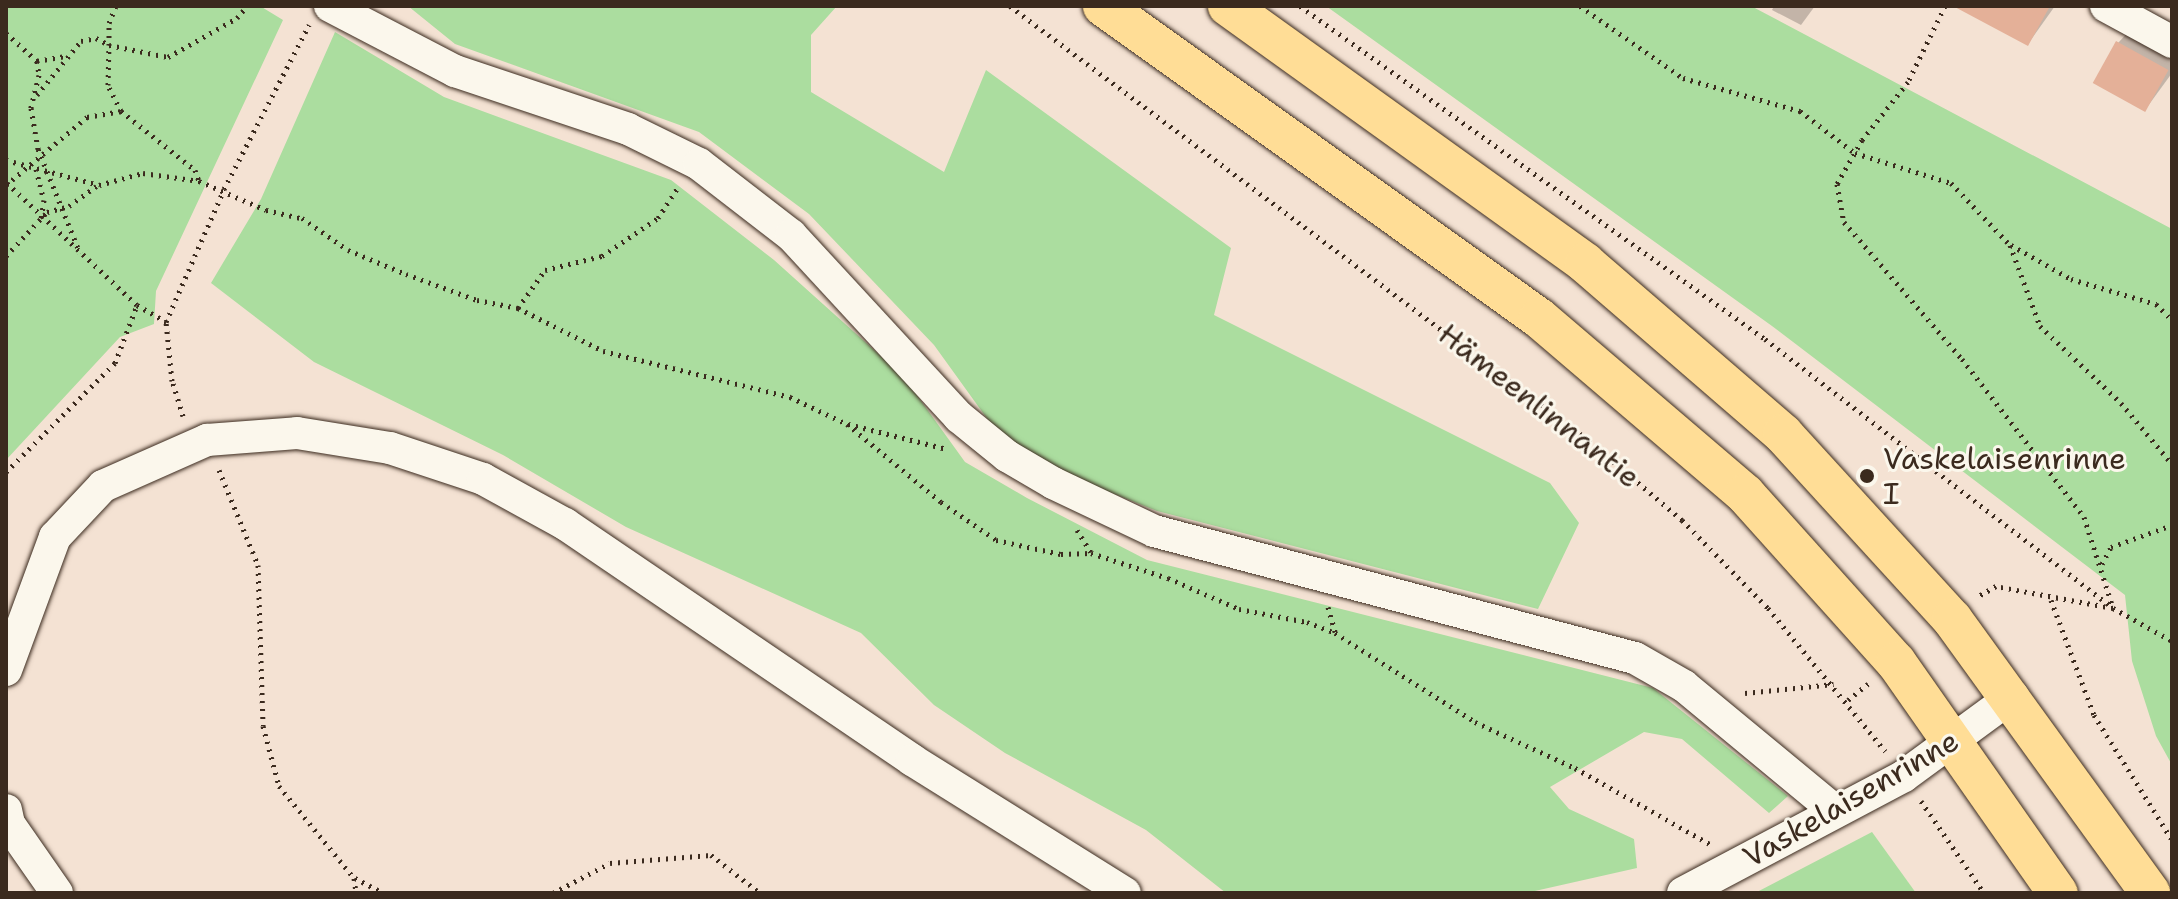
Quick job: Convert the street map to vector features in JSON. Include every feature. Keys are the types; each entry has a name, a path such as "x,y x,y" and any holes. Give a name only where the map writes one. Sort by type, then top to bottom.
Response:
{"main road":[{"name":"Hämeenlinnantie","path":"1103,6 1539,318 1745,494 1896,662 2058,893"},
{"path":"1228,6 1585,263 1783,434 1952,619 2013,696 2150,893"}],"street":[{"path":"2106,6 2172,42"},
{"path":"321,13 455,71 628,129 699,164 791,235 959,417 1007,456 1053,483 1154,531 1635,658 1684,686 1835,811"},
{"path":"6,670 55,537 103,486 199,442 297,433 390,448 483,479 565,524 912,760 1125,893"},
{"name":"Vaskelaisenrinne","path":"1683,893 1904,776 1953,744 2013,696"},
{"path":"6,810 9,824 57,893"}],"path":[{"path":"116,6 109,23 108,85 121,111 195,170 199,181"},
{"path":"80,253 65,207 42,156 31,108 36,96 67,55 86,39 168,57 237,18 247,6"},
{"name":"Hämeenlinnantie","path":"1010,6 1583,436 1682,520 1835,684 1904,776 1984,893"},
{"path":"1300,6 1765,339 2113,608 2172,641"},
{"path":"1580,6 1683,78 1800,111 1855,153 1951,183 2010,245 2071,279 2156,304 2172,320"},
{"path":"1945,6 1908,82 1855,153 1837,184 1844,222 1962,359 2084,517 2102,565 2113,608"},
{"path":"321,13 224,189 166,322 172,381 258,565 263,726 279,786 354,878 383,893"},
{"path":"6,33 23,43 37,61 36,96"},
{"path":"37,61 67,55"},
{"path":"121,111 87,117 7,184 41,219 137,305 166,322"},
{"path":"6,160 99,185"},
{"path":"518,308 545,270 602,256 658,218 699,164"},
{"path":"36,169 44,200 41,219"},
{"path":"6,256 41,219 99,185 143,173 199,181 224,189 266,210 302,218 359,256 477,300 518,308 603,351 790,397 847,424 950,450"},
{"path":"2010,245 2040,326 2121,403 2172,464"},
{"path":"6,472 115,363 137,305"},
{"path":"847,424 951,510 996,540 1061,554 1091,553 1168,578 1239,609 1292,618 1335,633 1475,722 1575,768 1742,862"},
{"path":"2102,565 2111,547 2172,525"},
{"path":"1979,596 1996,586 2051,600 2113,608"},
{"path":"2051,600 2094,715 2172,840"},
{"path":"1684,686 1761,695 1835,684"},
{"path":"553,893 610,863 711,855 760,893"},
{"path":"354,878 356,893"}],"green space":[{"path":"6,6 260,6 283,20 156,291 154,324 120,337 6,460"},
{"path":"408,6 837,6 811,35 811,92 944,172 986,70 1231,248 1214,315 1550,483 1579,523 1538,609 1157,511 1039,464 996,431 934,345 809,214 699,132 455,44"},
{"path":"1326,6 1751,6 2172,229 2172,765 2156,736 2132,661 2125,595 1772,326"},
{"path":"335,32 444,97 671,180 774,260 903,376 965,462 1027,498 1147,560 1653,688 1788,796 1769,813 1682,739 1644,732 1550,787 1569,809 1634,839 1637,868 1526,893 1226,893 1146,830 1005,753 934,705 861,633 626,527 503,455 314,362 211,283 261,199"},
{"path":"1872,832 1916,893 1755,893"}],"building":[{"path":"1953,6 2050,6 2028,46"},
{"path":"2116,41 2168,70 2145,112 2093,83"}],"place":[{"name":"Vaskelaisenrinne I","path":"1867,476"}]}
